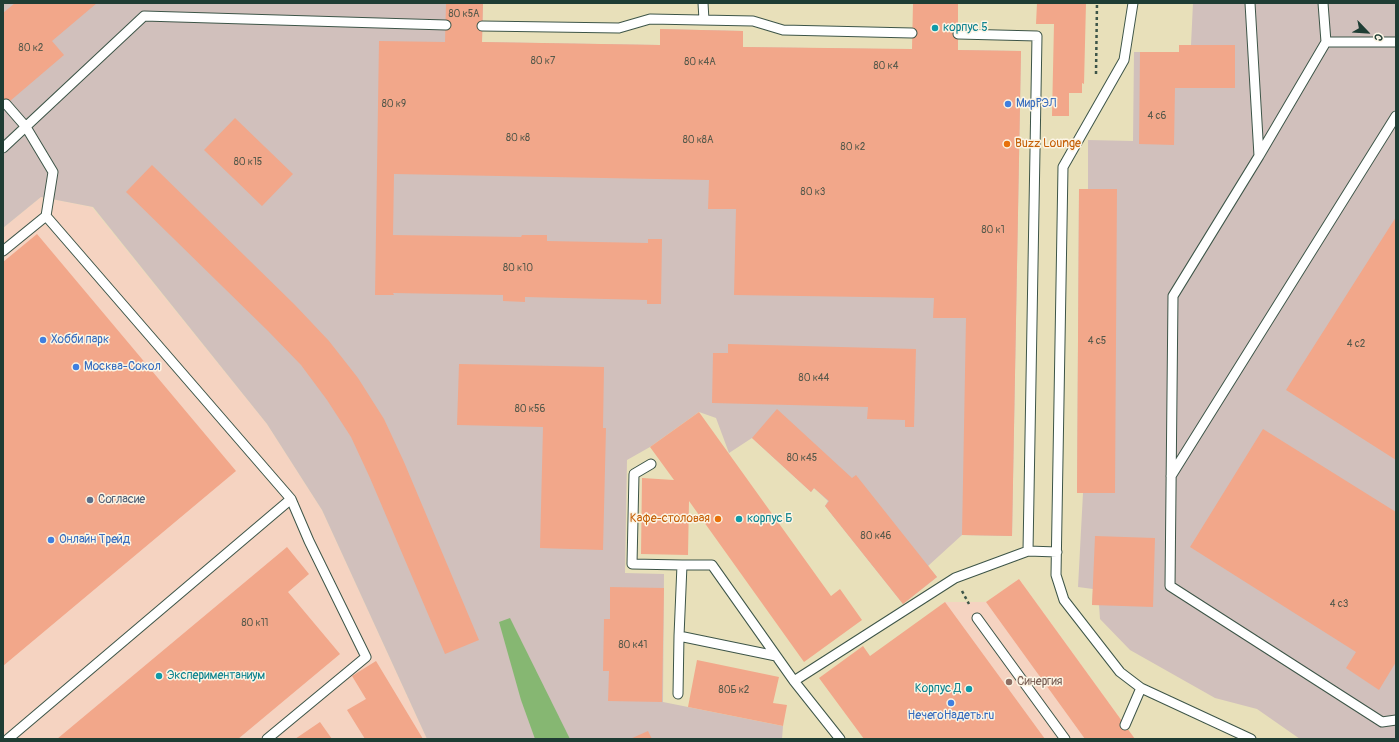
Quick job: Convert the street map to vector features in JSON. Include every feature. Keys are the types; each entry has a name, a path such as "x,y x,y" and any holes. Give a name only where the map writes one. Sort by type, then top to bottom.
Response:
{"lane":[{"path":"704,3 704,20"},
{"path":"1133,3 1124,60 1096,112 1063,167 1056,575 1064,600 1120,672 1141,688 1251,739"},
{"path":"1250,3 1259,156"},
{"path":"1323,3 1326,42 1259,156 1173,296 1170,586 1382,722 1396,720"},
{"path":"3,148 144,16 446,25"},
{"path":"482,26 619,28 650,19 753,20 783,30 912,33"},
{"path":"958,34 1037,36 1028,551"},
{"path":"1326,42 1396,42"},
{"path":"3,251 46,216 53,172 26,127 6,104"},
{"path":"1171,476 1396,116"},
{"path":"46,216 291,499 366,657 266,739"},
{"path":"651,464 634,474 632,564 712,565 794,681 840,739"},
{"path":"8,739 291,499"},
{"path":"794,681 955,578 1028,551 1057,552"},
{"path":"678,694 678,636 682,565"},
{"path":"977,618 1065,739"},
{"path":"678,636 776,656"},
{"path":"1125,725 1141,688"}],"path":[{"path":"1096,81 1097,3"},
{"path":"955,578 977,618"}],"shaded area":[{"path":"3,3 483,3 482,42 660,45 660,29 743,31 743,47 1021,51 1012,536 962,535 928,566 937,577 903,604 825,506 828,501 814,488 811,492 752,438 729,453 716,418 699,412 650,447 627,460 625,573 664,574 663,702 783,726 782,739 427,739 322,510 267,424 93,207 41,197 3,228"},
{"path":"1193,3 1396,3 1396,739 1300,739 1257,709 1215,698 1130,650 1100,619 1099,605 1092,605 1093,589 1078,587 1083,493 1077,493 1079,189 1088,189 1088,140 1133,141 1134,52 1179,52 1179,45 1191,45"},
{"path":"41,197 92,207 267,424 322,510 427,739 3,739 3,228"},
{"name":"Синергия","path":"1019,579 1135,739 965,739 920,621 945,602 986,602"}],"green space":[{"path":"510,618 570,739 535,739 521,700 499,622"}],"building":[{"path":"15,3 97,3 52,41 64,55 3,107 3,13"},
{"path":"446,3 483,3 482,42 660,45 660,29 743,31 743,47 912,49 913,3 958,3 958,50 1021,51 1012,536 962,535 966,318 933,318 934,298 734,295 736,209 708,209 709,180 394,174 393,235 521,237 522,235 547,235 547,241 648,243 648,239 662,239 661,304 647,304 647,300 525,297 525,302 503,301 503,295 393,293 394,295 375,295 379,41 445,42"},
{"path":"1037,3 1086,3 1084,84 1082,83 1082,93 1069,93 1069,116 1052,116 1054,24 1036,24"},
{"path":"1179,45 1235,45 1235,88 1175,88 1174,145 1139,144 1140,52 1179,52"},
{"path":"235,118 293,174 262,206 204,150"},
{"path":"152,165 295,305 329,341 358,378 384,419 404,462 479,640 445,654 351,437 327,400 301,365 126,192"},
{"path":"1079,189 1117,189 1115,493 1077,493"},
{"path":"1396,217 1396,460 1286,390"},
{"name":"Москва-Сокол","path":"37,234 236,471 3,666 3,262"},
{"path":"728,344 916,349 914,427 905,427 905,420 867,419 868,407 712,403 713,353 728,353"},
{"path":"459,364 604,367 603,428 606,428 603,550 540,548 543,427 457,425"},
{"path":"777,409 852,478 856,475 937,577 903,604 825,506 829,501 814,488 811,492 752,438"},
{"name":"корпус Б","path":"699,412 831,596 840,589 862,620 804,662 689,501 688,555 641,554 642,478 674,480 650,447"},
{"path":"1263,429 1396,512 1396,662 1379,690 1346,668 1356,652 1190,547"},
{"path":"1095,536 1155,538 1153,607 1092,605"},
{"path":"287,547 309,574 288,592 340,654 238,739 57,739"},
{"path":"1019,579 1135,739 1085,739 986,602"},
{"path":"610,587 664,588 662,702 608,701 609,671 603,671 604,619 610,619"},
{"path":"945,602 1045,739 864,739 819,678 863,646 870,656"},
{"path":"697,660 779,677 773,703 787,705 783,726 688,707"},
{"path":"376,661 423,739 365,739 347,710 366,699 352,676"},
{"path":"320,722 332,739 295,739"},
{"path":"648,731 652,739 630,739"}],"place":[{"name":"корпус 5","path":"935,28"},
{"name":"МирРЭЛ","path":"1008,104"},
{"name":"Buzz Lounge","path":"1007,144"},
{"name":"Хобби парк","path":"43,340"},
{"name":"Москва-Сокол","path":"76,367"},
{"name":"Согласие","path":"90,500"},
{"name":"Кафе-столовая","path":"718,519"},
{"name":"корпус Б","path":"739,519"},
{"name":"Онлайн Трейд","path":"51,540"},
{"name":"Экспериментаниум","path":"159,676"},
{"name":"Синергия","path":"1009,682"},
{"name":"Корпус Д","path":"969,689"},
{"name":"НечегоНадеть.ru","path":"951,703"}]}
